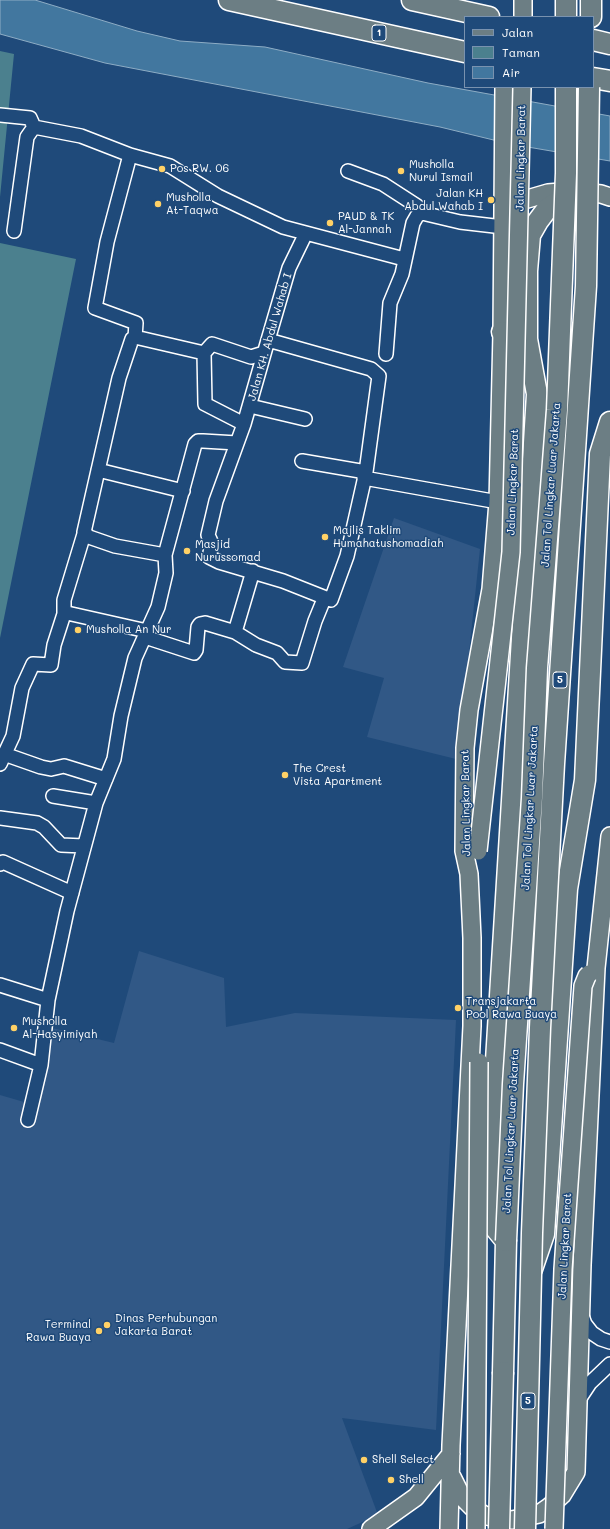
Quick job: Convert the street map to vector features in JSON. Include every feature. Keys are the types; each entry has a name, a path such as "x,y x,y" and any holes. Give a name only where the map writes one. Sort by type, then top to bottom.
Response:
{"highway":[{"name":"1","path":"228,0 464,52"},
{"path":"412,0 484,16"},
{"path":"566,0 566,16"},
{"path":"591,0 591,16"},
{"path":"594,40 610,44"},
{"path":"594,78 610,81"},
{"name":"Jalan Tol Lingkar Luar Jakarta","path":"512,1526 506,1241 513,1084 532,798 537,668 557,410 566,173 566,88"},
{"name":"Jalan Tol Lingkar Luar Jakarta","path":"512,1526 531,1273 546,906 586,286 589,88"},
{"path":"506,1241 496,1229 495,1222 494,1093 537,394 527,339 527,271 530,235 538,221 547,209 573,191"},
{"path":"502,332 533,372"},
{"path":"531,1273 544,1234 567,889 585,780 600,454 610,422"}],"main road":[{"path":"523,0 523,16"},
{"name":"Jalan Lingkar Barat","path":"449,1529 450,1471 472,1030 472,938 469,874 464,851 466,725 491,589 498,502 502,332 504,88"},
{"name":"Jalan Lingkar Barat","path":"469,874 478,851 511,552 522,88"},
{"path":"503,220 524,200 548,193 573,191 602,194 610,197"},
{"name":"Jalan Lingkar Barat","path":"512,1526 538,1514 549,1507 562,1495 576,1472 593,971 608,863 610,836"},
{"name":"Jalan Lingkar Barat","path":"554,1529 563,1269 583,986 586,976 593,971"},
{"name":"Jalan Lingkar Barat","path":"472,1030 475,1038 479,1062 476,1529"},
{"path":"371,1529 416,1497 451,1454"},
{"path":"450,1471 455,1485 462,1497 472,1507 484,1515 498,1519 512,1526"},
{"path":"487,1529 512,1526"}],"street":[{"path":"0,115 30,118 34,127"},
{"path":"34,127 81,136 130,155 170,166 218,196 283,227 404,259"},
{"path":"14,231 27,137 34,127"},
{"path":"106,779 64,766 51,769 2,759 13,736 22,688 33,664 51,665 54,645 64,614 64,600 84,534 119,378 132,339 135,338 136,323 95,308 107,242 130,155"},
{"path":"348,171 383,184 417,206 422,213 460,222 503,220"},
{"path":"386,354 390,303 402,274 404,259 414,223 417,216 422,213"},
{"name":"Jalan KH. Abdul Wahab I","path":"253,571 209,558 212,544 208,536 216,501 250,406 289,268 306,234"},
{"path":"135,338 204,353"},
{"path":"235,632 253,571 283,581 324,599 330,600 347,556 365,475 379,376 371,369 268,340"},
{"path":"244,424 205,404 204,353 212,344 251,357 264,353"},
{"path":"250,406 305,419"},
{"path":"28,1120 41,1065 48,1000 72,893 96,803 114,759 120,716 135,658 160,600 166,573 165,555 195,444 198,441 237,443"},
{"path":"302,461 498,502"},
{"path":"98,470 183,491"},
{"path":"84,534 115,546 165,555"},
{"path":"64,614 67,613 146,634 194,653 196,650 198,627 200,624 205,623 235,632 256,645 277,654 285,662 300,664 324,599"},
{"path":"53,796 96,803"},
{"path":"0,818 37,823 44,827 61,845 84,846"},
{"path":"0,864 3,862 72,893"},
{"path":"0,985 48,1000"},
{"path":"0,1050 41,1065"},
{"path":"581,1313 585,1324 592,1333 601,1339 610,1342"},
{"path":"578,1401 590,1384 610,1364"}],"shaded area":[{"path":"394,518 480,549 460,738 460,760 367,737 384,678 343,667"},
{"path":"139,951 224,978 226,1027 295,1013 456,1020 436,1430 342,1418 378,1515 347,1529 0,1529 0,1095 24,1102 48,1027 114,1043"}],"green space":[{"path":"0,51 14,54 0,197"},
{"path":"0,243 76,259 0,638"}],"water":[{"path":"0,0 35,0 137,31 180,41 265,47 428,83 610,116 610,161 510,144 440,127 105,63 0,34"}],"place":[{"name":"Pos RW. 06","path":"162,169"},
{"name":"Musholla Nurul Ismail","path":"401,171"},
{"name":"Jalan KH Abdul Wahab I","path":"491,200"},
{"name":"Musholla At-Taqwa","path":"158,204"},
{"name":"PAUD & TK Al-Jannah","path":"330,223"},
{"name":"Majlis Taklim Humahatushomadiah","path":"325,537"},
{"name":"Masjid Nurussomad","path":"187,551"},
{"name":"Musholla An Nur","path":"78,630"},
{"name":"The Crest Vista Apartment","path":"285,775"},
{"name":"Transjakarta Pool Rawa Buaya","path":"458,1008"},
{"name":"Musholla Al-Hasyimiyah","path":"14,1028"},
{"name":"Dinas Perhubungan Jakarta Barat","path":"107,1325"},
{"name":"Terminal Rawa Buaya","path":"99,1331"},
{"name":"Shell Select","path":"364,1460"},
{"name":"Shell","path":"391,1480"}]}
